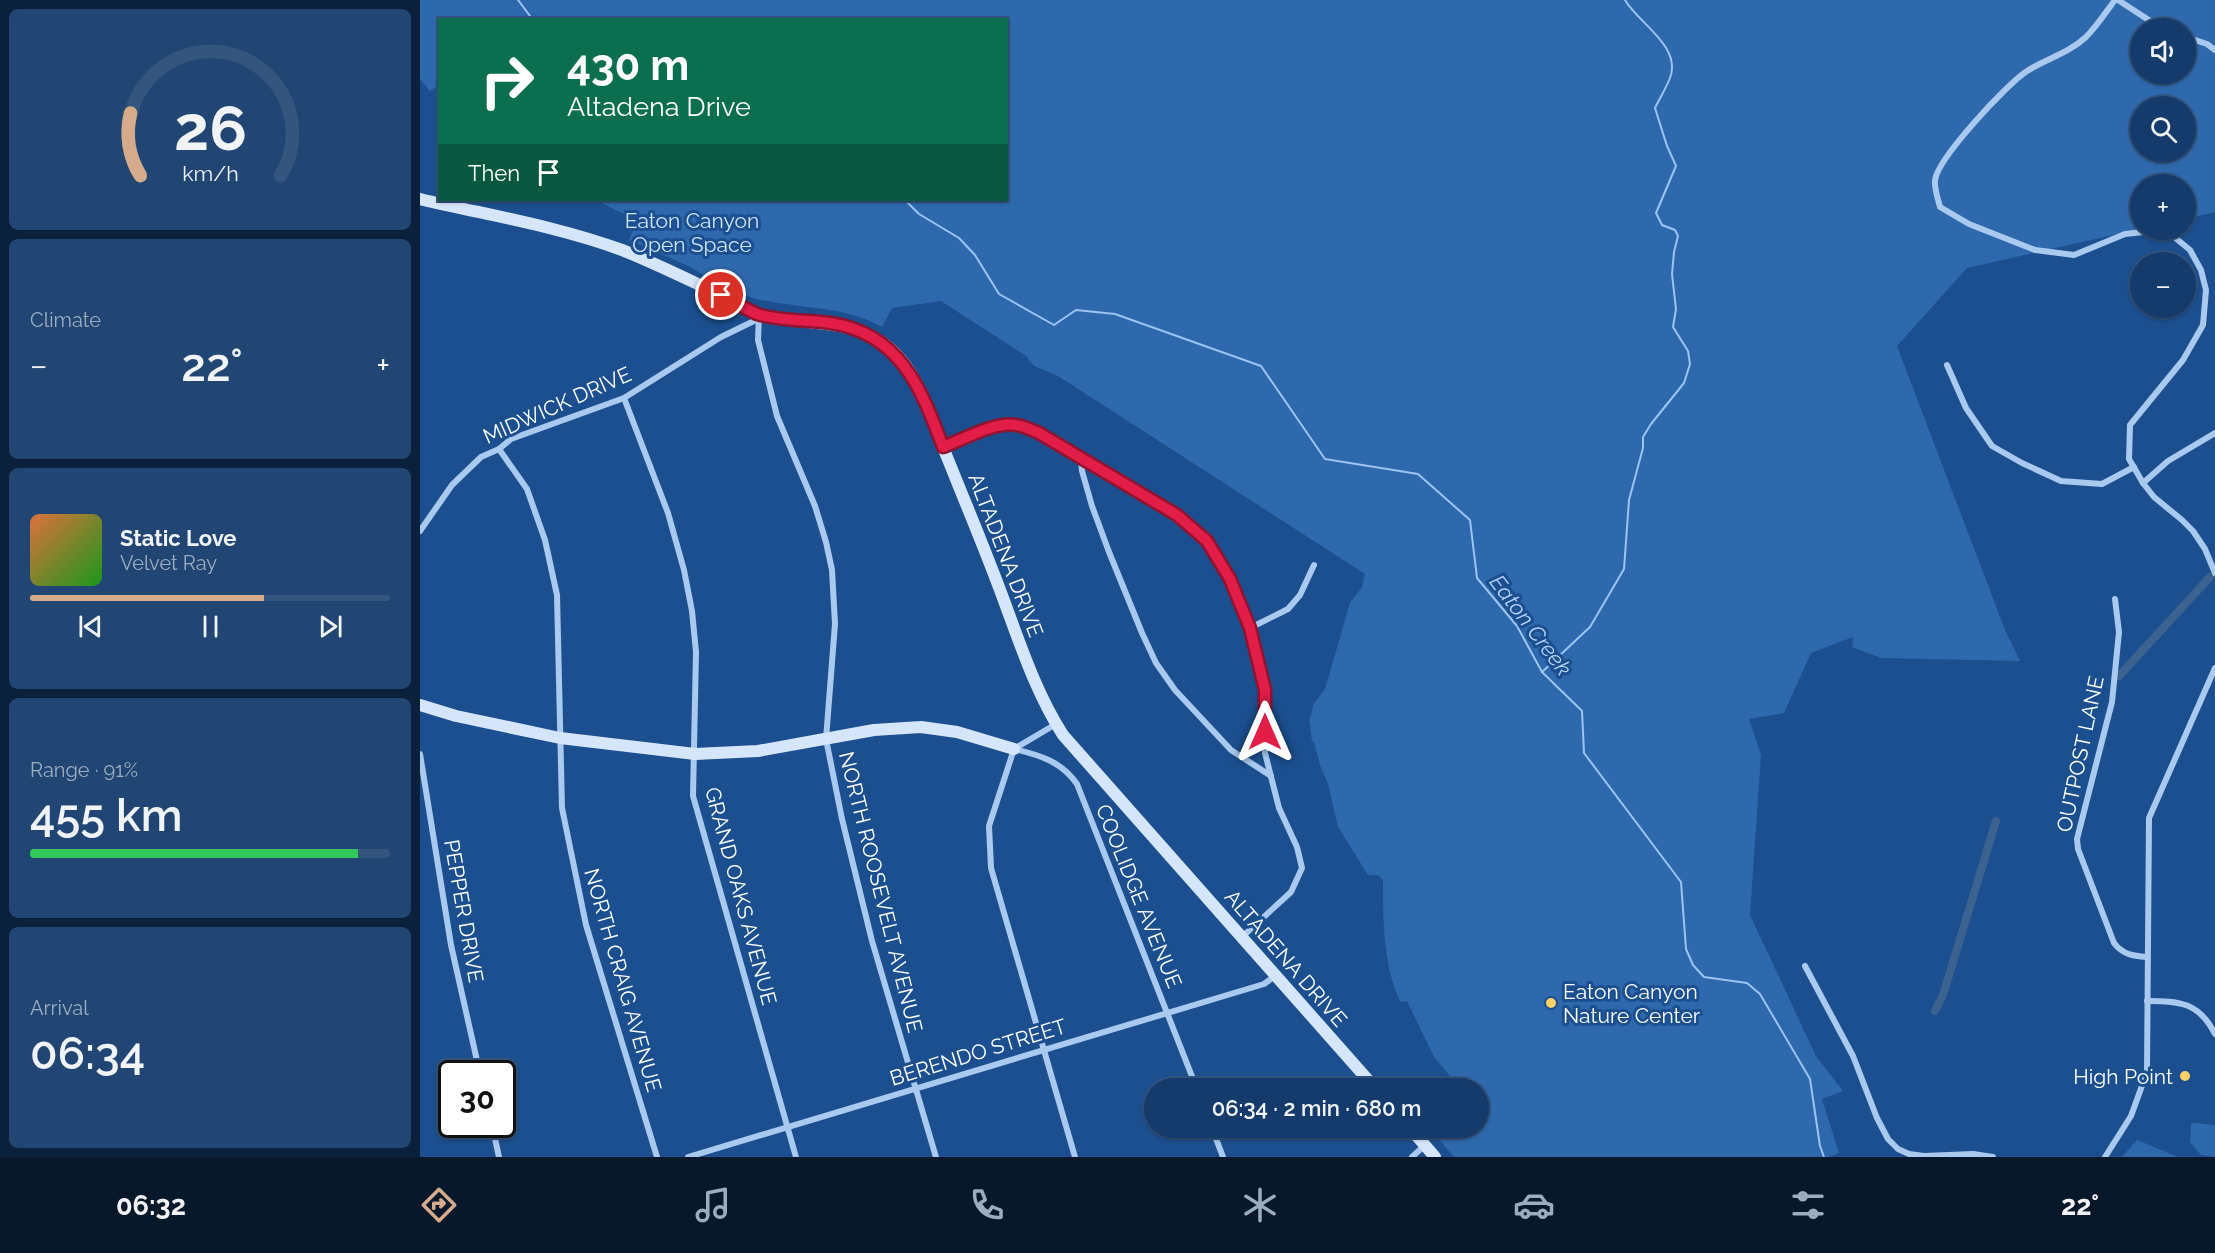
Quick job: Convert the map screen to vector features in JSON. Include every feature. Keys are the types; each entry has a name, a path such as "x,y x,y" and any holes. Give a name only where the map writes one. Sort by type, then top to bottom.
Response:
{"main road":[{"name":"ALTADENA DRIVE","path":"420,199 549,228 620,249 651,261 759,315 833,323 856,329 886,346 904,364 916,382 997,580 1031,672 1056,724 1085,762 1366,1078"},
{"path":"421,708 560,738 695,754 758,751 874,730 921,727 957,732 1014,749"},
{"path":"1419,1138 1435,1157"}],"street":[{"path":"2144,18 2116,0 2087,36 2070,49 2028,70 2012,81 1943,162 1935,180 1940,207 1969,224 2035,250 2074,255 2125,234 2153,231 2174,236 2190,250 2201,270 2206,290 2203,325 2183,360 2130,425 2129,459 2154,498 2193,531 2205,549 2215,573"},
{"path":"2196,40 2215,50"},
{"name":"MIDWICK DRIVE","path":"420,531 452,485 481,457 499,449 511,439 624,398 721,337 754,321 759,315"},
{"name":"NORTH ROOSEVELT AVENUE","path":"759,315 758,340 777,416 815,506 830,563 835,624 826,739 842,819 872,941 936,1157"},
{"path":"1947,364 1966,408 1992,446 2022,463 2061,481 2102,484 2134,467"},
{"name":"GRAND OAKS AVENUE","path":"624,398 671,523 686,580 696,652 693,796 796,1157"},
{"path":"943,447 993,428 1014,424 1039,433 1177,515 1207,541 1230,579 1250,628 1265,690 1265,753 1279,808 1297,847 1302,868 1291,892 1242,937"},
{"path":"2143,483 2168,461 2215,433"},
{"name":"NORTH CRAIG AVENUE","path":"499,449 527,489 544,540 557,595 562,808 586,925 657,1157"},
{"path":"1081,459 1092,506 1105,542 1156,663 1175,690 1231,750 1271,776"},
{"path":"1250,628 1288,609 1300,595 1314,565"},
{"name":"OUTPOST LANE","path":"2115,599 2119,632 2112,702 2077,839 2078,849 2114,943 2128,955 2147,957"},
{"path":"2105,1157 2131,1116 2146,1072 2149,819 2215,668"},
{"path":"1056,724 1014,749 989,826 991,868 1075,1157"},
{"name":"COOLIDGE AVENUE","path":"1014,749 1058,764 1068,771 1077,784 1193,1078"},
{"name":"PEPPER DRIVE","path":"420,754 451,945 477,1060"},
{"path":"1805,966 1853,1056 1877,1118 1888,1139 1898,1149 1909,1154 1924,1156 1973,1154 1993,1157"},
{"name":"BERENDO STREET","path":"688,1157 1264,984 1275,976"},
{"path":"2147,1001 2185,1004 2205,1019 2215,1034"},
{"path":"495,1138 499,1157"},
{"path":"1216,1138 1223,1157"},
{"path":"1412,1157 1425,1145"}],"green space":[{"name":"Eaton Canyon Open Space","path":"420,0 2215,0 2215,212 2196,217 2196,174 2130,174 2130,231 1967,268 1897,346 2005,630 2020,661 1881,658 1852,647 1853,637 1811,653 1784,713 1749,719 1761,755 1750,915 1816,1056 1843,1091 1822,1099 1839,1153 1829,1157 1454,1157 1438,1138 1489,1138 1489,1078 1452,1078 1434,1057 1407,1001 1401,1002 1387,959 1383,880 1378,875 1368,875 1338,827 1328,784 1312,741 1309,717 1311,717 1313,705 1325,689 1350,603 1362,587 1365,574 1058,376 1034,366 1026,356 941,301 892,308 882,327 850,314 750,297 629,240 637,221 598,201 1008,201 1008,18 438,18 438,86 430,91 420,79"},
{"path":"2191,1124 2215,1125 2215,1157 2201,1155 2190,1142"},
{"path":"2137,1140 2178,1157 2122,1157"}],"waterway":[{"name":"Eaton Creek","path":"518,0 532,18"},
{"path":"1542,672 1590,627 1624,569 1629,500 1643,448 1643,437 1684,383 1690,364 1688,351 1673,327 1676,309 1672,274 1678,236 1675,230 1662,225 1656,213 1676,166 1655,108 1670,78 1672,66 1664,45 1625,0"},
{"name":"Eaton Creek","path":"906,201 919,214 959,238 975,255 999,294 1054,325 1076,310 1115,314 1261,366 1325,459 1418,474 1470,520 1477,578 1517,626 1542,672 1582,711 1584,753 1681,882 1686,949 1693,965 1704,977 1747,983 1760,994 1810,1079 1820,1146 1824,1157"},
{"path":"2119,676 2210,577"},
{"path":"1935,1011 1943,995 1996,821"}],"place":[{"name":"Eaton Canyon Nature Center","path":"1551,1003"},
{"name":"High Point","path":"2185,1076"}],"route":[{"path":"721,295 759,315 833,323 856,329 886,346 909,370 916,382 943,447 993,428 1014,424 1039,433 1177,515 1207,541 1230,579 1250,628 1265,690 1265,732"}]}
